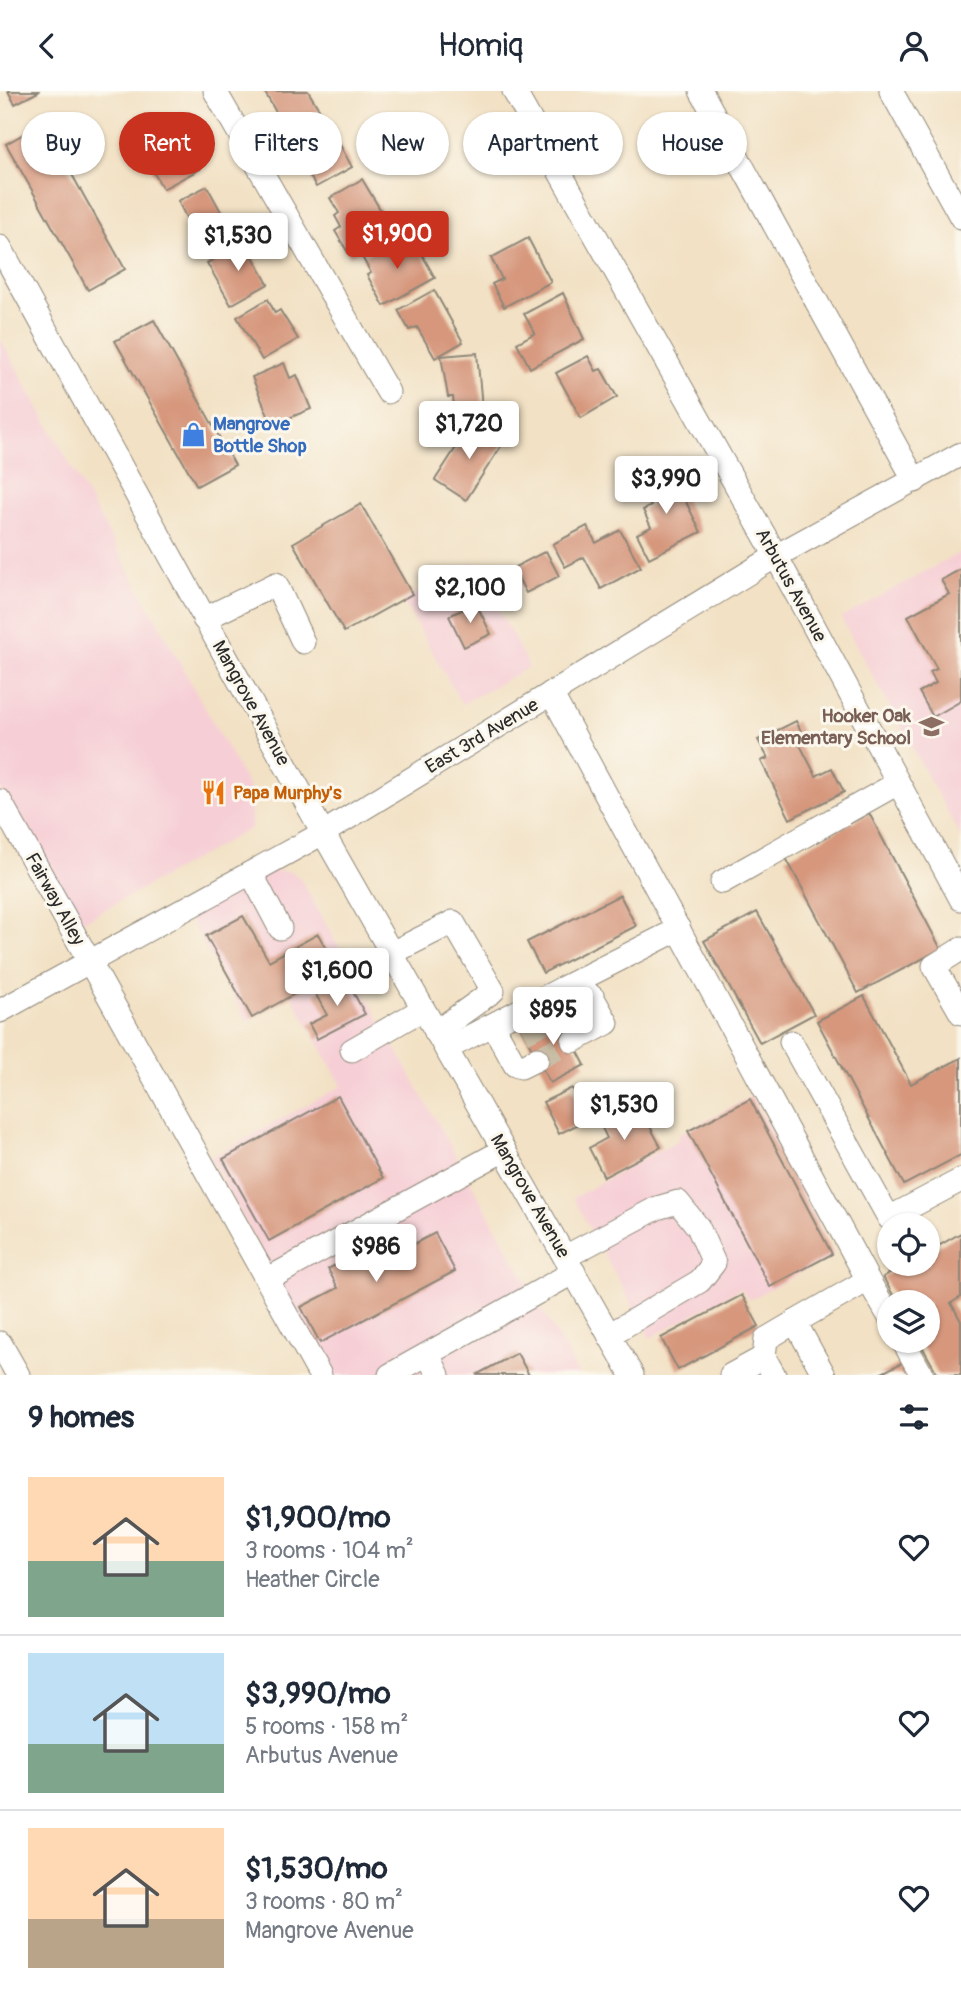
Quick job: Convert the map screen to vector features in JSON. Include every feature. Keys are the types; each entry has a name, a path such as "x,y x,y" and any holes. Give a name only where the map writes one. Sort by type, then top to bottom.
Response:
{"street":[{"path":"215,91 388,392"},
{"name":"Arbutus Avenue","path":"514,91 776,556 961,899"},
{"path":"701,91 915,481"},
{"path":"891,91 961,217"},
{"name":"Mangrove Avenue","path":"0,247 323,833 609,1335 626,1373"},
{"name":"East 3rd Avenue","path":"0,1011 323,833 776,556 961,454"},
{"path":"204,619 276,585 303,642"},
{"path":"551,693 877,1295"},
{"path":"722,883 898,783"},
{"name":"Fairway Alley","path":"0,801 320,1375"},
{"path":"251,873 280,928"},
{"path":"392,953 453,922 460,933 493,992 441,1040"},
{"path":"441,1040 516,1044 561,989 678,929"},
{"path":"961,949 934,966 961,1013"},
{"path":"561,989 583,989 600,1011 566,1028"},
{"path":"352,1050 424,1009"},
{"path":"791,1042 890,1218 961,1180"},
{"path":"268,1279 504,1150"},
{"path":"390,1375 433,1365 569,1265 657,1207 678,1202 698,1227 714,1263 700,1282 609,1335"},
{"path":"731,1375 769,1366 766,1339 868,1280"},
{"path":"795,1322 824,1375"},
{"path":"0,1343 18,1375"},
{"path":"910,1353 922,1375"}],"shaded area":[{"path":"0,338 251,791 251,828 75,926 0,789"},
{"name":"Hooker Oak Elementary School","path":"961,552 961,837 841,618"},
{"path":"473,562 529,667 462,704 403,601"},
{"path":"271,870 292,872 300,878 579,1375 331,1375 210,1158 342,1086 292,996 247,1021 188,916"},
{"path":"752,1096 834,1255 749,1300 741,1288 650,1338 573,1198 680,1139 678,1135"}],"building":[{"path":"8,91 40,91 15,104"},
{"path":"264,91 308,91 320,111 318,112 276,112"},
{"path":"21,135 21,171 6,144"},
{"path":"342,149 352,167 342,173"},
{"path":"23,175 72,175 125,269 88,290"},
{"path":"155,175 189,175 163,189"},
{"path":"309,175 338,175 316,187"},
{"path":"362,179 393,231 350,256 335,231 341,227 335,216 339,213 330,198"},
{"path":"207,186 232,232 200,246 178,201"},
{"path":"396,238 405,254 418,247 435,278 384,306 367,275 371,273 362,257"},
{"path":"528,238 551,282 504,307 492,284 502,279 491,258"},
{"path":"245,242 268,284 231,305 207,263"},
{"path":"434,290 463,342 435,358 417,327 409,330 398,310"},
{"path":"563,293 584,339 530,368 517,343 535,333 524,314"},
{"path":"268,299 275,313 280,310 298,339 262,360 237,317"},
{"path":"154,320 235,465 197,486 115,341"},
{"path":"477,353 482,407 461,409 461,405 454,406 453,397 448,397 441,356"},
{"path":"588,356 596,371 601,369 617,397 581,418 556,373"},
{"path":"284,363 290,378 297,375 311,409 272,425 252,377"},
{"path":"472,423 503,443 466,500 435,480"},
{"path":"670,470 701,532 649,558 637,534 651,527 643,510 651,506 641,485"},
{"path":"361,504 412,594 344,632 293,543"},
{"path":"587,526 596,543 620,530 641,567 601,589 584,557 565,567 553,544"},
{"path":"546,551 559,576 526,593 513,568"},
{"path":"961,569 961,701 933,717 919,692 936,683 930,672 937,669 908,616 949,594 941,580"},
{"path":"476,603 491,634 464,647 449,616"},
{"path":"796,721 804,737 798,741 816,776 832,768 844,792 790,819 761,761 768,758 758,740"},
{"path":"869,813 941,949 858,993 786,858"},
{"path":"620,895 636,926 543,973 527,942"},
{"path":"757,912 814,1014 760,1043 704,941"},
{"path":"243,916 269,961 318,934 338,969 252,1018 206,936"},
{"path":"345,977 365,1014 317,1039 309,1024 327,1015 315,993"},
{"path":"864,996 911,1084 961,1058 961,1155 904,1185 817,1021"},
{"path":"556,1010 585,1065 550,1083 521,1028"},
{"path":"572,1088 579,1100 588,1095 598,1114 559,1134 543,1102"},
{"path":"338,1096 383,1178 269,1241 223,1159"},
{"path":"750,1099 832,1254 770,1287 688,1131"},
{"path":"639,1106 661,1147 604,1177 589,1148 607,1138 601,1126"},
{"path":"435,1233 455,1271 320,1343 301,1307 338,1288 328,1269 384,1239 393,1255"},
{"path":"961,1233 961,1297 951,1303 961,1321 961,1375 938,1375 926,1353 940,1353 940,1290 890,1290 883,1277 940,1276 940,1245"},
{"path":"742,1295 759,1326 678,1370 661,1338"},
{"path":"517,1353 529,1375 476,1375"},
{"path":"907,1360 915,1375 878,1375"}],"tunnel":[{"path":"523,1033 559,1015"},
{"path":"537,1059 573,1041"}],"place":[{"name":"Mangrove Bottle Shop","path":"193,435"},
{"name":"Hooker Oak Elementary School","path":"931,727"},
{"name":"Papa Murphy's","path":"213,793"}]}
